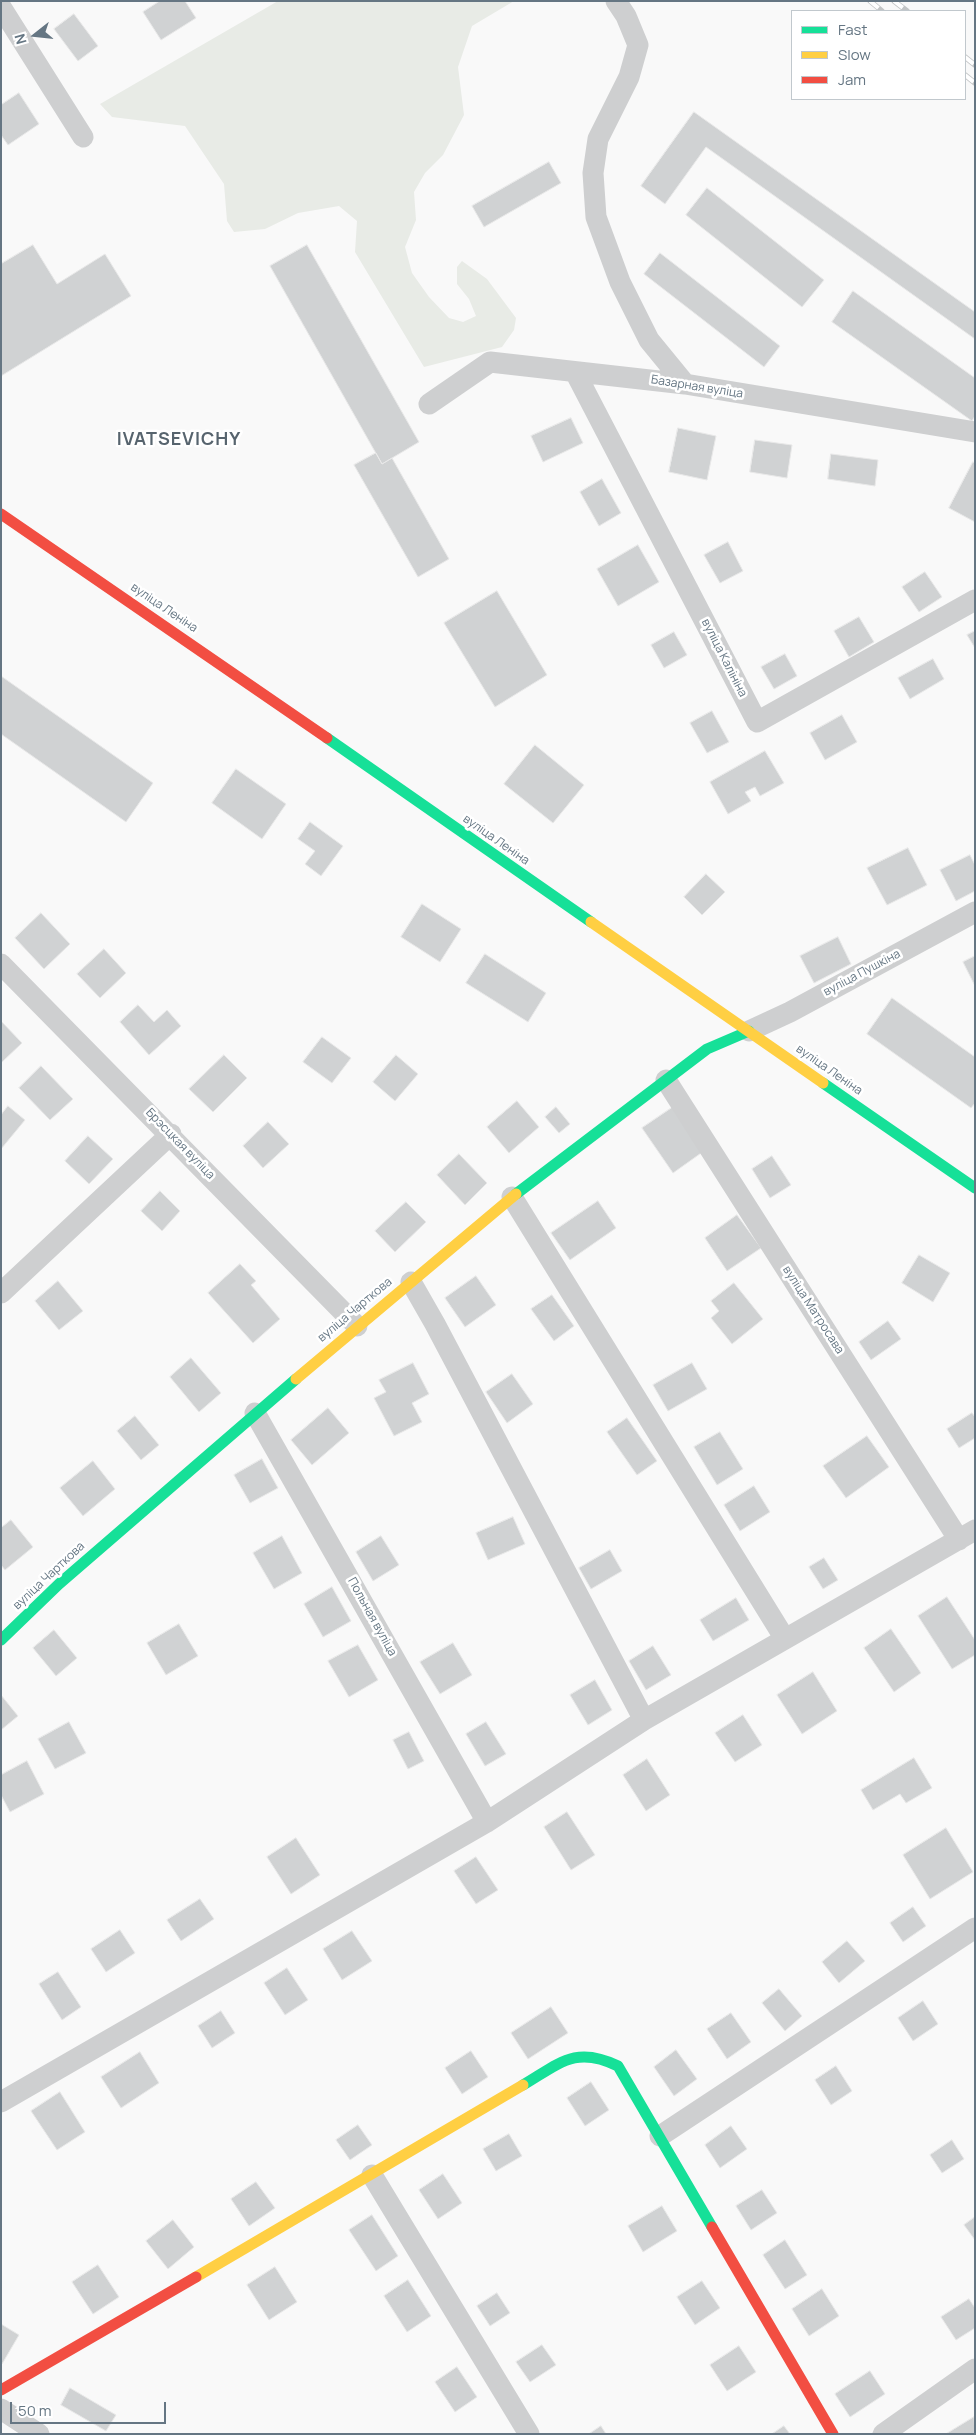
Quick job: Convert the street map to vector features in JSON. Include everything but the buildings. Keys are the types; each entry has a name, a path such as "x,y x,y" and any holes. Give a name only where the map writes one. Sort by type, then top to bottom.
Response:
{"main road":[{"name":"вуліца Леніна","path":"1,514 241,677 469,838 975,1188"},
{"name":"вуліца Чарткова","path":"1,1640 59,1584 255,1413 356,1326 512,1198 707,1049 749,1031"},
{"path":"1,2390 558,2065 580,2054 599,2056 618,2066 833,2434"}],"street":[{"path":"616,1 626,16 638,45 630,77 598,139 593,173 596,217 620,282 649,340 684,384"},
{"path":"1,8 83,137"},
{"name":"Базарная вуліца","path":"429,404 490,362 684,384 975,432"},
{"name":"вуліца Калініна","path":"575,372 757,722 975,600"},
{"name":"вуліца Пушкіна","path":"749,1031 790,1012 975,912"},
{"name":"Брэсцкая вуліца","path":"1,964 171,1134 356,1326"},
{"name":"вуліца Матросава","path":"666,1080 967,1535"},
{"path":"1,1293 171,1134"},
{"path":"512,1198 785,1639"},
{"path":"411,1282 440,1333 644,1720"},
{"name":"Польная вуліца","path":"255,1413 488,1822"},
{"path":"1,2102 488,1822 644,1720 967,1535"},
{"path":"660,2136 975,1928"},
{"path":"372,2175 529,2434"},
{"path":"883,2434 975,2369"},
{"path":"1,2410 39,2434"}],"shaded area":[{"path":"278,1 514,1 472,26 458,67 464,115 443,155 425,173 414,192 416,220 405,247 412,273 429,297 449,318 463,322 476,316 469,299 457,284 457,267 462,261 487,279 516,318 514,330 502,347 424,367 355,252 357,221 339,206 298,213 265,229 234,232 227,221 224,184 185,126 112,117 100,104"}],"railway":[{"path":"870,1 881,10"},
{"path":"894,1 906,10"},
{"path":"966,58 975,65"},
{"path":"966,76 975,83"}],"traffic: fast":[{"path":"327,738 591,922"},
{"path":"516,1194 707,1049 749,1031"},
{"path":"823,1083 975,1188"},
{"path":"1,1640 59,1584 296,1379"},
{"path":"523,2085 558,2064 579,2057 590,2057 618,2066 712,2227"}],"traffic: slow":[{"path":"591,922 823,1083"},
{"path":"296,1379 516,1194"},
{"path":"196,2277 523,2085"}],"traffic: jam":[{"path":"1,514 327,738"},
{"path":"712,2227 833,2434"},
{"path":"1,2390 196,2277"}],"district":[{"name":"IVATSEVICHY","path":"179,440"}]}
